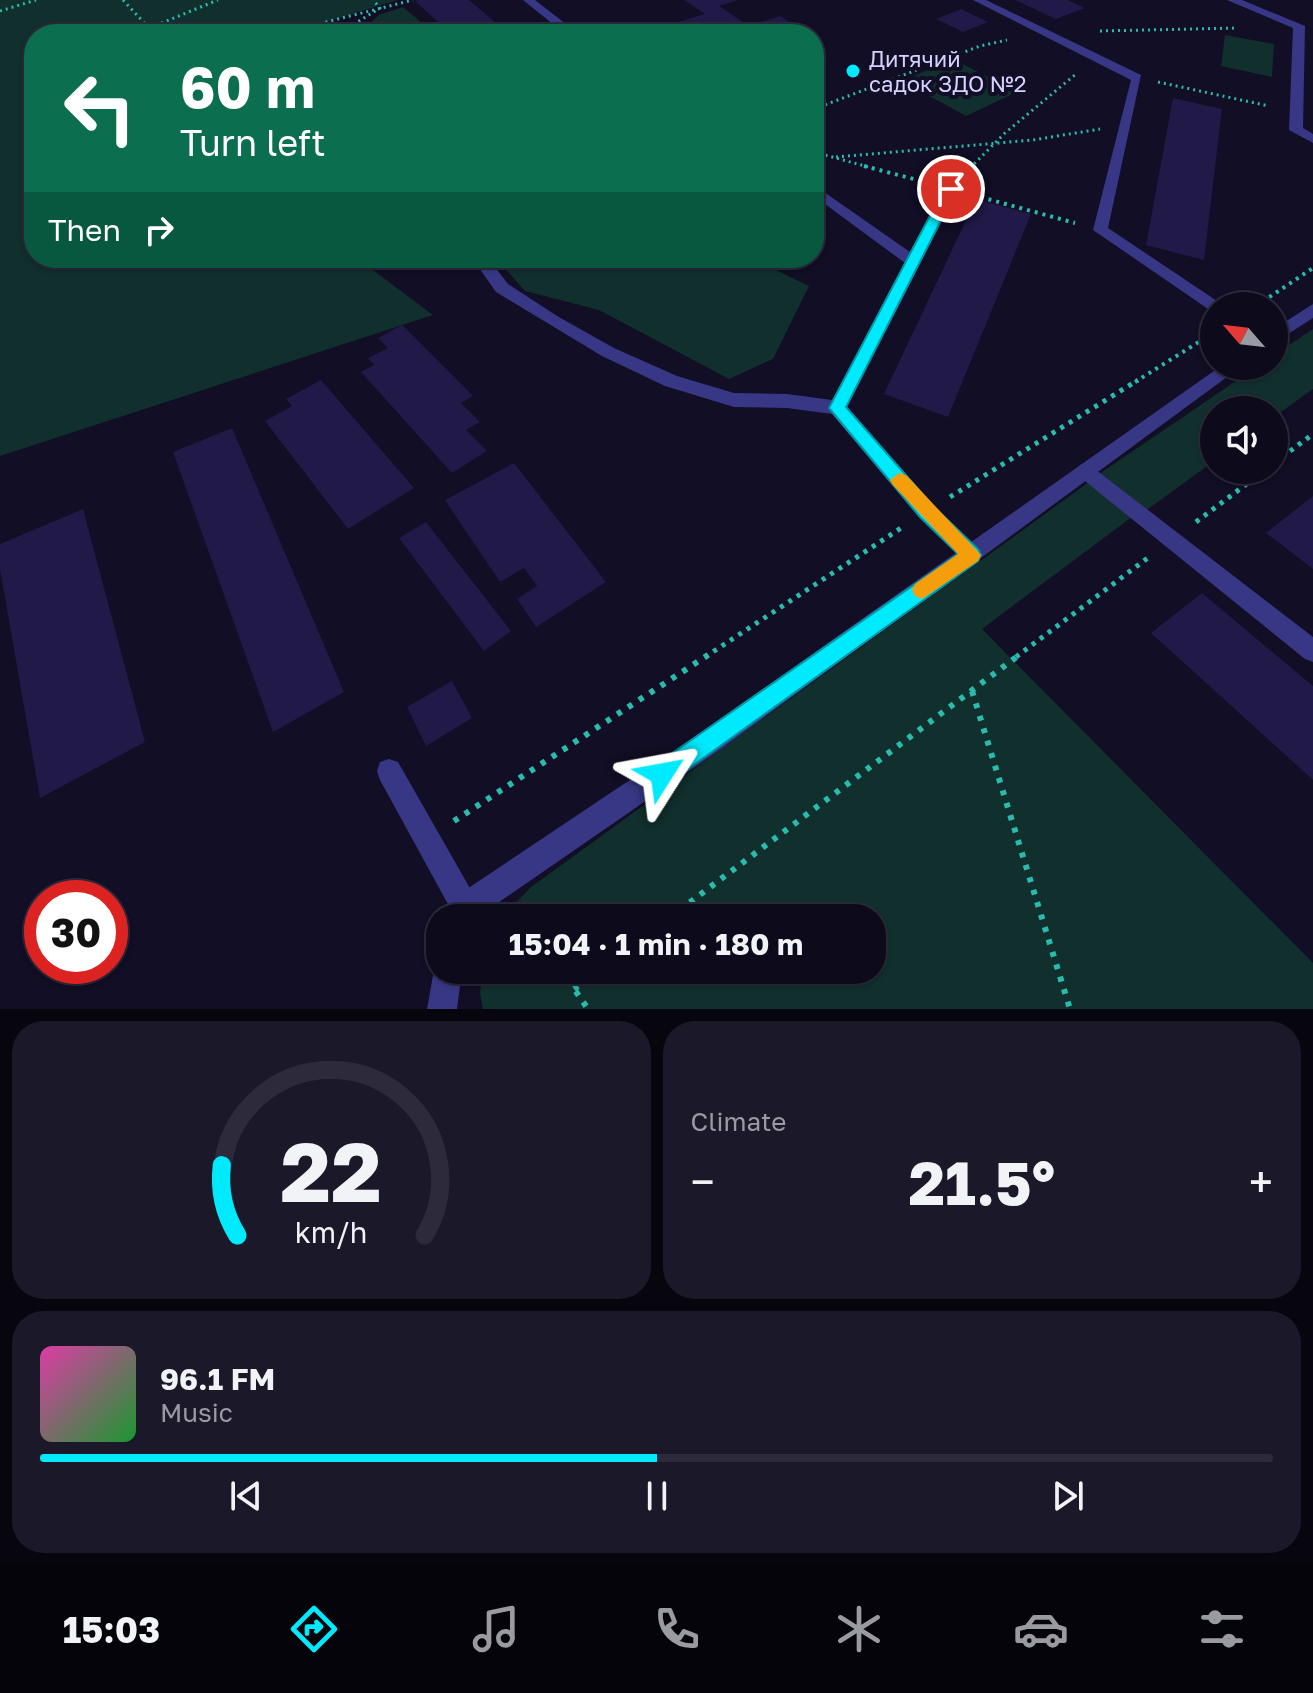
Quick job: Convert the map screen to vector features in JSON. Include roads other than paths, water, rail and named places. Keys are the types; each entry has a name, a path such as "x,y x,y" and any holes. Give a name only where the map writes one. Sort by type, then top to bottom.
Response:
{"street":[{"path":"528,0 559,24"},
{"path":"978,0 1137,78 1100,230 1200,298"},
{"path":"1232,0 1299,26 1313,20"},
{"path":"1299,26 1296,130 1313,139"},
{"path":"837,408 951,189"},
{"path":"824,196 913,262"},
{"path":"487,268 502,288 551,320 671,381 734,400 787,401 837,408 926,511 972,555"},
{"path":"1288,327 1313,310"},
{"path":"476,904 712,740 1214,380"},
{"path":"1087,471 1313,651"},
{"path":"389,771 428,838 460,904"},
{"path":"442,1009 446,984"}],"place":[{"name":"Дитячий садок ЗДО №2","path":"853,71"}]}
